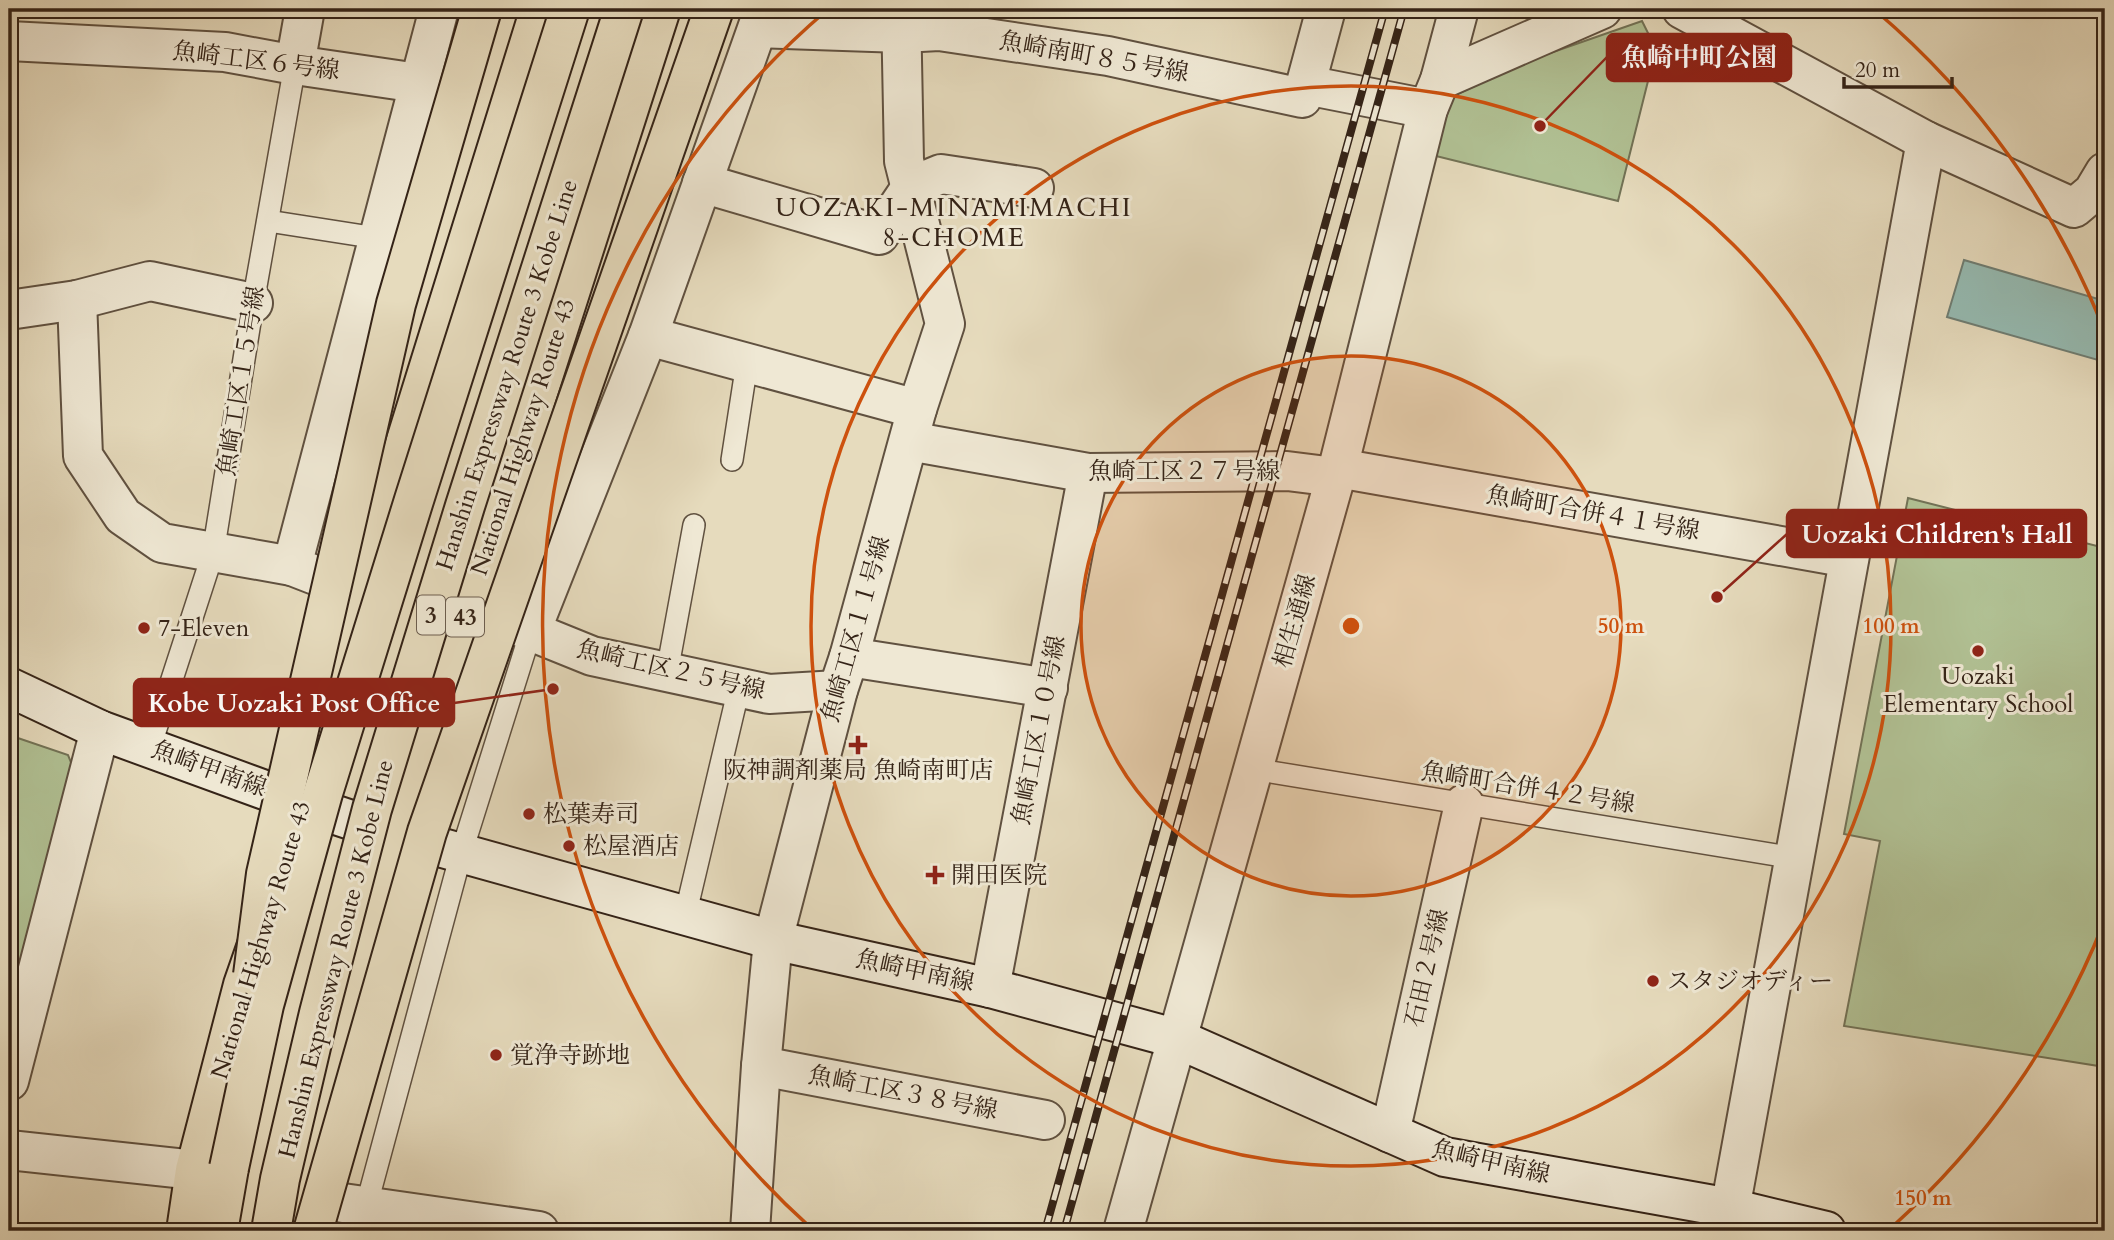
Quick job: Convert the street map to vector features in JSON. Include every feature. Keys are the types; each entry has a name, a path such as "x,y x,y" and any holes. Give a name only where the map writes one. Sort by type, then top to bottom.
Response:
{"highway":[{"path":"212,1169 266,874 396,304 482,9"},
{"name":"National Highway Route 43","path":"186,1231 212,1169 243,985 303,804 359,592 540,9"},
{"name":"Hanshin Expressway Route 3 Kobe Line","path":"218,1231 212,1169 264,1005 323,793 570,9"},
{"name":"Hanshin Expressway Route 3 Kobe Line","path":"271,1231 280,1179 319,1013 372,809 465,506 624,9"},
{"name":"National Highway Route 43","path":"302,1220 396,835 661,9"},
{"path":"302,1220 427,832 714,9"}],"street":[{"name":"魚崎工区１５号線","path":"295,65 305,9"},
{"path":"292,566 439,9"},
{"path":"1304,92 1325,9"},
{"name":"相生通線","path":"1123,1231 1336,472 1434,94 1459,9"},
{"path":"1434,94 1602,9"},
{"path":"1682,9 1926,141 2074,208 2093,192 2105,172"},
{"path":"531,631 648,336 761,18"},
{"name":"魚崎南町８５号線","path":"761,18 902,21 939,31 1108,56 1304,92 1434,94"},
{"name":"魚崎工区１１号線","path":"750,1231 773,940 913,425 945,324 904,161 902,21"},
{"name":"魚崎工区６号線","path":"9,41 225,52 418,83"},
{"path":"1728,1220 1926,141"},
{"path":"702,183 879,235 912,186 941,174 1034,188"},
{"path":"9,310 77,300 150,281 253,303"},
{"path":"77,300 83,456 123,516 162,543 292,566 359,592"},
{"name":"魚崎工区２７号線","path":"648,336 747,363 913,425 1088,473 1336,472"},
{"name":"魚崎町合併４１号線","path":"1336,472 1849,558"},
{"name":"魚崎工区１０号線","path":"990,988 1088,473"},
{"name":"魚崎工区２５号線","path":"469,606 592,656 769,694 844,673 1048,688"},
{"name":"魚崎甲南線","path":"9,687 100,730 396,835 773,940 990,988 1178,1039 1445,1157 1728,1220 1826,1231"},
{"path":"9,1081 100,730"},
{"name":"石田２号線","path":"1391,1133 1464,804"},
{"name":"魚崎工区３８号線","path":"761,1066 1045,1120"},
{"path":"9,1150 212,1169"},
{"path":"302,1220 364,1219 539,1231"}],"lane":[{"name":"魚崎工区１５号線","path":"150,747 213,552 295,65"},
{"path":"268,221 377,238"},
{"path":"732,460 747,363"},
{"path":"667,672 694,525"},
{"path":"364,1219 461,854 531,631"},
{"path":"685,916 739,688"},
{"name":"魚崎町合併４２号線","path":"1253,769 1794,858"}],"green space":[{"path":"1642,21 1656,49 1618,201 1436,156 1451,97 1533,59"},
{"path":"1908,498 2105,548 2105,1067 1844,1026 1880,841 1844,834"},
{"path":"9,735 68,755 77,777 9,1039"}],"water":[{"path":"1964,260 2105,301 2105,362 1947,317"}],"railway":[{"path":"1045,1231 1385,9"},
{"path":"1064,1231 1404,9"}],"place":[{"name":"魚崎中町公園","path":"1540,126"},
{"name":"Uozaki Children's Hall","path":"1717,597"},
{"name":"7-Eleven","path":"144,628"},
{"name":"Uozaki Elementary School","path":"1978,651"},
{"name":"Kobe Uozaki Post Office","path":"553,689"},
{"name":"阪神調剤薬局 魚崎南町店","path":"858,745"},
{"name":"松葉寿司","path":"529,814"},
{"name":"松屋酒店","path":"569,846"},
{"name":"開田医院","path":"935,875"},
{"name":"スタジオディー","path":"1653,981"},
{"name":"覚浄寺跡地","path":"496,1055"}],"district":[{"name":"UOZAKI-MINAMIMACHI 8-CHOME","path":"954,222"}]}
